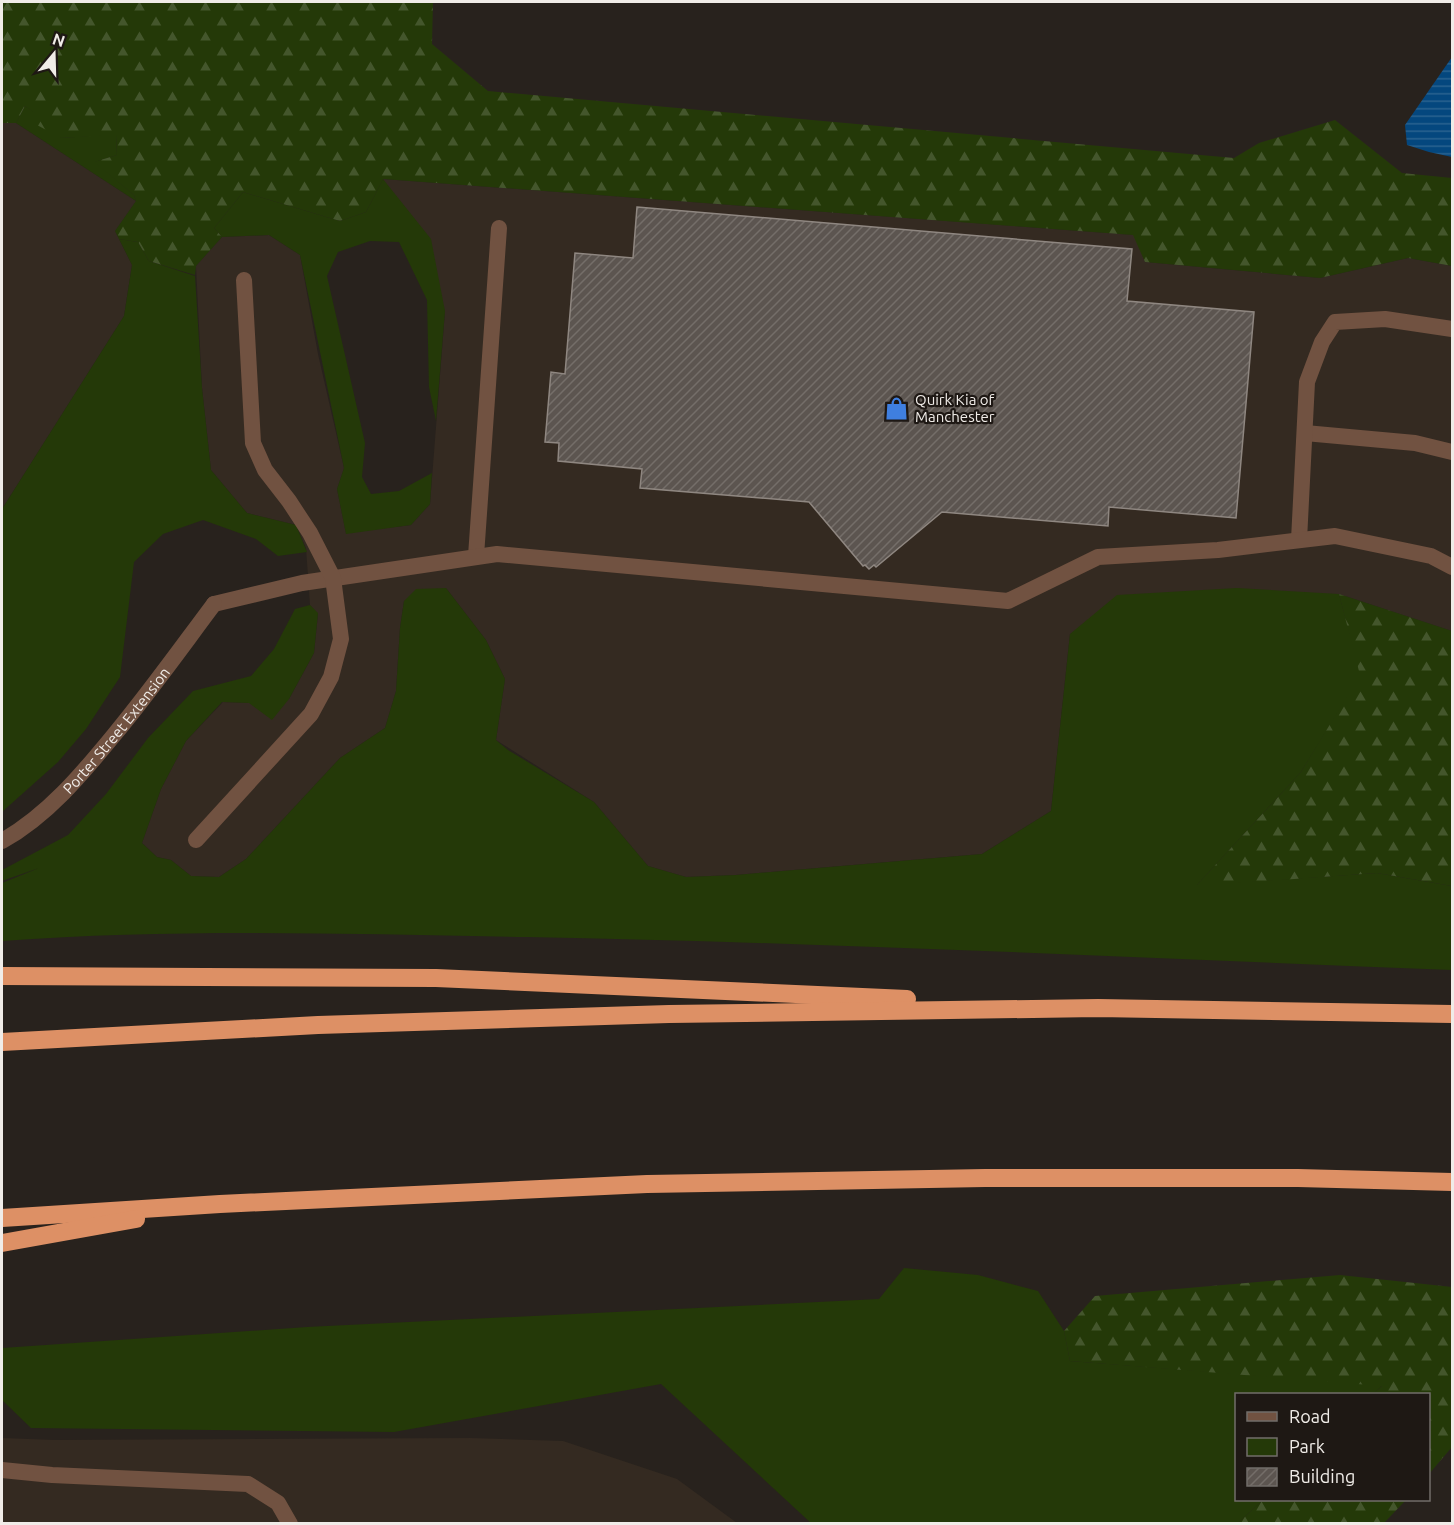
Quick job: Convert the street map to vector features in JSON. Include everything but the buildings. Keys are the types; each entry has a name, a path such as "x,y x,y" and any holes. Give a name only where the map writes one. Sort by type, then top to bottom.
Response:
{"highway":[{"path":"2,976 436,978 1098,1008 1452,1014"},
{"path":"2,1042 318,1025 669,1014 1098,1008"},
{"path":"2,1218 220,1204 647,1184 997,1178 1298,1178 1452,1182"},
{"path":"2,1243 220,1204"}],"street":[{"path":"476,556 499,228"},
{"path":"196,840 311,714 332,677 341,639 333,578 310,533 265,470 253,443 244,280"},
{"path":"1299,540 1307,382 1322,342 1335,322 1385,319 1452,329"},
{"path":"1305,433 1415,443 1452,452"},
{"path":"333,578 497,554 1008,601 1098,557 1218,550 1335,536 1431,556 1452,567"},
{"name":"Porter Street Extension","path":"2,840 16,833 82,774 135,710 214,604 333,578"},
{"path":"2,1470 64,1476 248,1484 278,1503 290,1524"}],"shaded area":[{"path":"2,123 16,123 136,201 115,231 132,265 124,316 2,509"},
{"path":"383,179 1134,235 1145,262 1320,278 1408,258 1452,266 1452,631 1339,594 1070,634 1051,811 982,854 736,875 686,877 648,866 594,802 496,740 505,679 486,640 446,588 404,601 396,691 385,728 340,758 246,859 219,877 191,876 171,860 157,857 142,843 161,789 186,741 223,702 249,703 289,699 314,653 318,614 310,605 306,548 296,525 247,513 211,470 202,388 196,266 222,237 269,235 300,255 318,354 344,468 337,489 346,533 411,525 430,504 445,311"},
{"path":"2,1438 54,1440 470,1438 563,1441 677,1479 737,1523 2,1524"}],"green space":[{"path":"2,2 433,2 432,44 488,91 1234,158 1259,143 1335,120 1402,173 1452,178 1452,266 1408,258 1320,278 1145,262 1133,235 383,179 366,212 340,221 243,192 214,228 222,237 196,266 195,275 149,261 138,242 119,239 115,231 136,201 134,195 94,162 117,155 116,135 61,138 37,125 35,113 25,106 16,123 2,123"},
{"path":"25,106 36,113 61,138 116,134 117,155 95,162 134,195 136,201 16,123"},
{"path":"383,179 431,239 445,311 436,421 429,387 427,300 399,242 370,241 338,252 327,276 365,443 362,477 371,494 399,491 432,473 430,504 411,525 346,534 337,489 344,468 300,255 269,235 222,237 214,228 243,192 340,221 366,212"},
{"path":"119,239 138,242 149,261 195,276 202,388 211,470 247,513 296,525 307,552 278,556 256,539 203,520 163,534 134,562 120,677 86,729 58,762 2,812 2,509 124,316 132,265"},
{"path":"446,588 486,640 505,679 496,740 508,750 594,802 648,866 686,877 736,875 982,854 1051,811 1070,634 1117,595 1237,588 1339,594 1361,675 1301,772 1197,885 1377,873 1452,886 1452,970 874,947 527,937 198,933 2,941 2,883 39,868 2,881 2,870 68,835 106,794 148,738 193,691 251,676 274,649 295,609 310,605 318,613 314,653 289,699 272,720 249,703 222,702 186,741 161,789 142,843 157,857 171,860 191,876 219,877 246,859 340,758 385,728 396,691 404,601 416,589"},
{"path":"1339,594 1452,631 1452,886 1377,873 1196,886 1301,772 1360,675"},
{"path":"904,1268 978,1275 1038,1291 1064,1331 1070,1361 1383,1385 1374,1393 1235,1393 1235,1501 1262,1501 1238,1523 812,1524 661,1384 394,1432 31,1428 2,1400 2,1348 307,1327 879,1299"},
{"path":"1340,1275 1452,1287 1452,1447 1430,1473 1430,1393 1374,1393 1382,1386 1070,1361 1064,1331 1095,1296"},
{"path":"1262,1501 1405,1501 1384,1523 1238,1523"}],"water":[{"path":"1452,57 1452,157 1407,145 1405,125"}],"place":[{"name":"Quirk Kia of Manchester","path":"897,408"}]}
